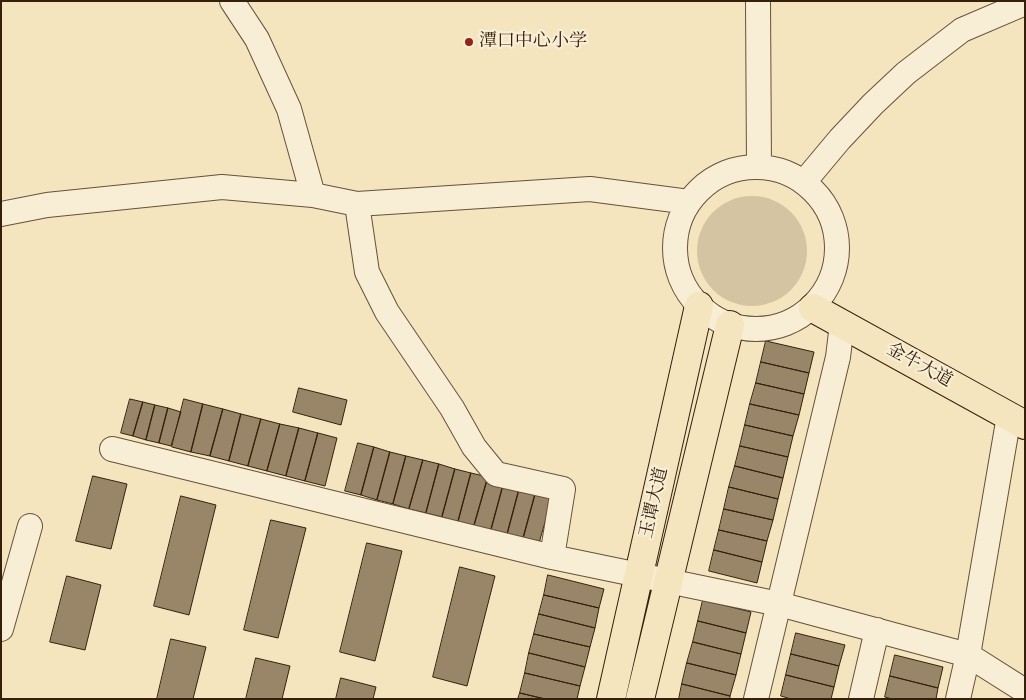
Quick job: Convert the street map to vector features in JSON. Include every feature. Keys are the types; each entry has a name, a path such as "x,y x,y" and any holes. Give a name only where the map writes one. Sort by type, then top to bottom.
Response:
{"main road":[{"name":"金牛大道","path":"818,300 842,324 1020,415"},
{"name":"金牛大道","path":"818,300 1020,415"},
{"name":"玉谭大道","path":"611,699 699,306"},
{"name":"玉谭大道","path":"640,699 730,325"}],"street":[{"path":"232,1 256,39 289,109 313,196"},
{"path":"758,1 759,167"},
{"path":"804,182 840,139 906,73 962,30 1025,3"},
{"path":"759,167 783,171 804,182 823,202 835,228 837,256 834,270 818,300 786,323 768,328 748,329 730,325 713,317 699,306 689,294 681,280 676,264 676,232 689,202 712,180 727,172 743,168 759,167"},
{"path":"1,214 47,205 222,187 313,196 358,204 590,189 689,202"},
{"path":"358,204 367,272 387,312 452,408 474,446 496,474 563,489 552,557"},
{"path":"756,699 838,357 842,324"},
{"path":"958,699 1020,415"},
{"path":"112,449 552,557 779,604 877,630 968,655 1025,692"},
{"path":"1,629 30,526"},
{"path":"860,699 877,630"}],"shaded area":[{"path":"752,196 773,200 791,212 803,230 807,251 803,272 791,290 773,302 752,306 731,302 713,290 701,272 697,251 701,230 713,212 731,200"}],"building":[{"path":"766,341 814,352 809,373 761,362"},
{"path":"761,362 809,373 804,394 756,383"},
{"path":"756,383 804,394 799,415 750,404"},
{"path":"299,388 347,400 341,425 293,412"},
{"path":"130,399 143,402 133,436 121,433"},
{"path":"184,399 203,404 191,452 172,447"},
{"path":"143,402 155,405 146,440 133,436"},
{"path":"203,404 223,409 210,456 191,452"},
{"path":"750,404 799,415 793,436 745,425"},
{"path":"155,405 168,408 159,443 146,440"},
{"path":"168,408 181,412 171,446 159,443"},
{"path":"223,409 241,414 229,461 210,456"},
{"path":"241,414 261,419 248,466 229,461"},
{"path":"261,419 280,424 267,471 248,466"},
{"path":"280,424 299,428 286,476 267,471"},
{"path":"745,425 793,436 788,457 740,446"},
{"path":"299,428 318,433 305,481 286,476"},
{"path":"318,433 337,438 325,486 305,481"},
{"path":"358,443 374,447 361,495 345,491"},
{"path":"740,446 788,457 783,478 735,466"},
{"path":"374,447 390,452 377,500 361,495"},
{"path":"390,452 406,456 393,504 377,500"},
{"path":"406,456 423,460 409,509 393,504"},
{"path":"423,460 439,464 426,513 409,509"},
{"path":"439,464 455,469 442,517 426,513"},
{"path":"735,466 783,478 778,499 729,487"},
{"path":"455,469 471,473 458,522 442,517"},
{"path":"471,473 488,477 474,526 458,522"},
{"path":"93,476 127,484 111,549 76,541"},
{"path":"488,477 504,482 491,530 474,526"},
{"path":"504,482 520,486 507,535 491,530"},
{"path":"520,486 536,491 523,539 507,535"},
{"path":"729,487 778,499 773,520 724,509"},
{"path":"536,491 553,495 539,543 523,539"},
{"path":"181,496 216,505 189,615 154,606"},
{"path":"724,509 773,520 767,541 719,530"},
{"path":"271,520 306,528 278,638 244,630"},
{"path":"719,530 767,541 762,562 714,550"},
{"path":"367,543 402,551 375,661 340,652"},
{"path":"714,550 762,562 757,583 709,571"},
{"path":"460,567 495,576 467,686 433,677"},
{"path":"548,575 604,589 599,608 544,595"},
{"path":"67,576 101,585 85,650 50,642"},
{"path":"544,595 599,608 595,628 539,614"},
{"path":"703,600 751,612 746,633 698,621"},
{"path":"539,614 595,628 590,647 534,634"},
{"path":"698,621 746,633 741,654 693,642"},
{"path":"796,633 845,645 839,666 791,654"},
{"path":"534,634 590,647 585,667 529,653"},
{"path":"171,639 206,647 193,699 157,699"},
{"path":"693,642 741,654 736,675 687,663"},
{"path":"529,653 585,667 580,686 525,673"},
{"path":"791,654 839,666 834,687 786,675"},
{"path":"895,655 943,667 938,688 890,676"},
{"path":"256,658 290,666 282,699 246,699"},
{"path":"687,663 736,675 730,696 682,684"},
{"path":"525,673 580,686 577,699 545,699 520,693"},
{"path":"786,675 834,687 831,699 791,699 781,696"},
{"path":"890,676 938,688 936,699 892,699 885,697"},
{"path":"341,678 376,687 373,699 336,699"},
{"path":"682,684 730,696 730,699 679,699"},
{"path":"520,693 545,699 518,699"}],"place":[{"name":"潭口中心小学","path":"469,42"}]}
